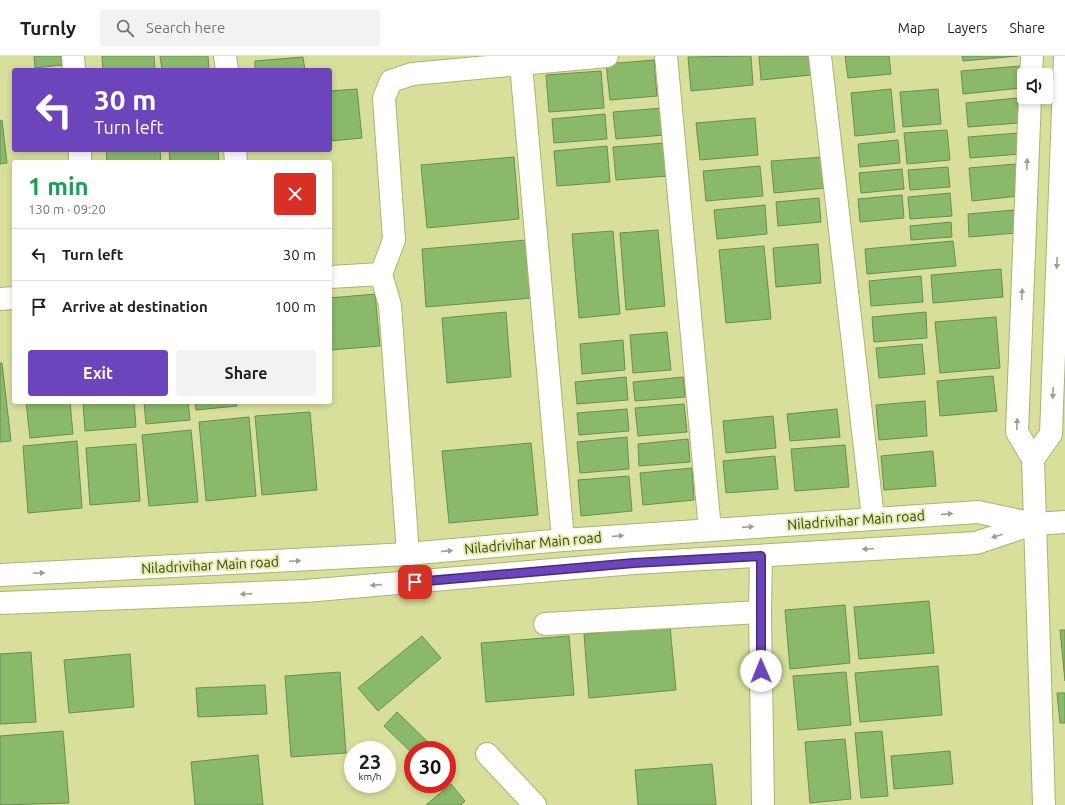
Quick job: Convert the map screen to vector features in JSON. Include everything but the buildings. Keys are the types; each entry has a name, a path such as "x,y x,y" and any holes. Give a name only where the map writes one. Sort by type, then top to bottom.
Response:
{"street":[{"path":"73,56 74,68"},
{"path":"225,56 227,68"},
{"path":"408,554 390,305 382,274 394,240 384,98 391,81 412,74 607,56"},
{"path":"666,56 710,530"},
{"path":"820,56 873,518"},
{"path":"1031,68 1032,56"},
{"path":"1033,459 1052,434 1065,56"},
{"path":"521,64 563,540"},
{"path":"1030,104 1017,432 1033,459 1044,805"},
{"path":"332,277 382,274"},
{"path":"0,299 12,298"},
{"name":"Niladrivihar Main road","path":"0,575 408,554 563,540 978,512 1034,524 1065,522"},
{"path":"0,603 305,591 626,564 976,543 1034,524"},
{"path":"761,556 760,612 763,805"},
{"path":"545,624 760,612"},
{"path":"487,754 535,805"}],"route":[{"path":"415,582 634,563 761,556 761,671"}]}
